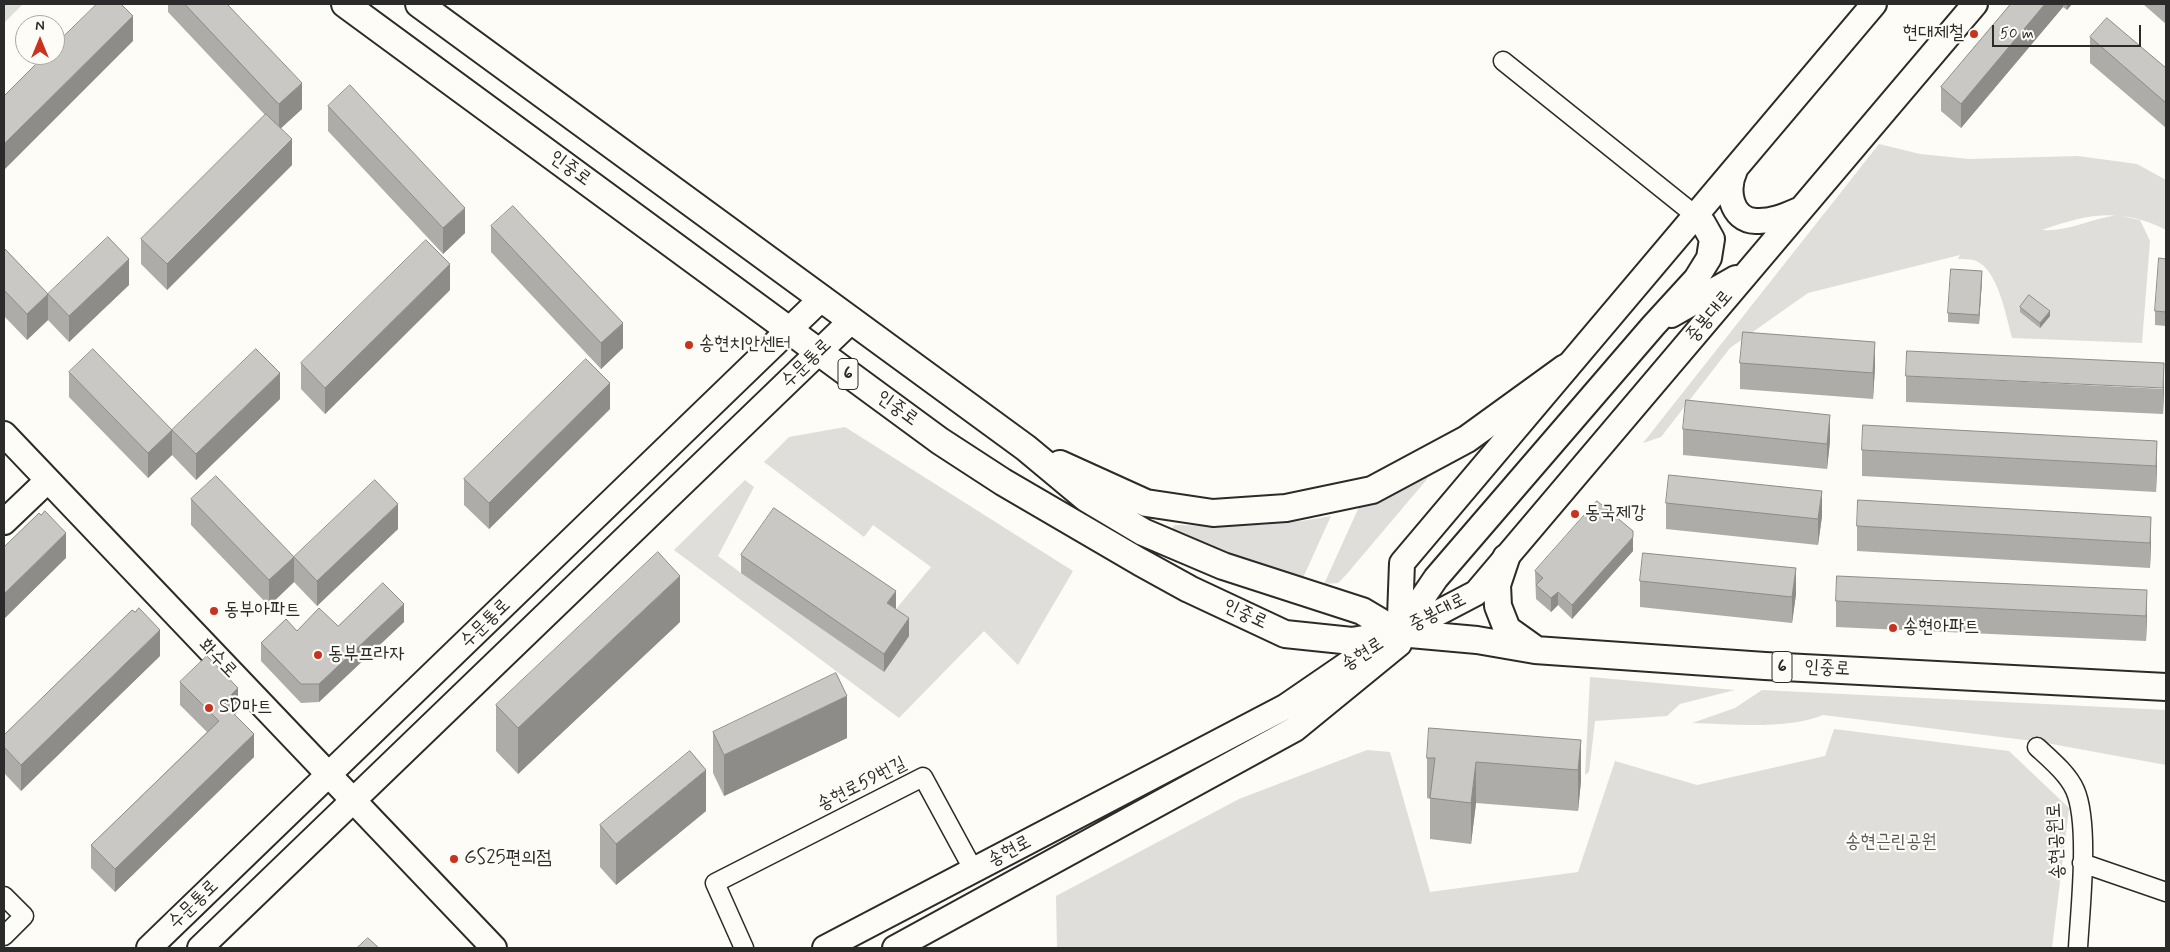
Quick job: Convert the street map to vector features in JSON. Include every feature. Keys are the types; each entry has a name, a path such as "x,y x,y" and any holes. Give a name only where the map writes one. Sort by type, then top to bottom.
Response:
{"main road":[{"name":"인중로","path":"345,4 940,441 1003,482 1189,589 1285,634 1352,641 1399,633 1477,640 1535,650 1765,666 2166,687"},
{"name":"인중로","path":"419,4 1026,448 1086,498 1143,532 1222,566 1362,611 1399,633"},
{"path":"1026,448 1146,503 1212,513 1286,508 1372,490 1467,439 1565,368"},
{"path":"1506,558 1497,585 1498,606 1507,630 1535,650"}],"street":[{"name":"중봉대로","path":"1874,4 1402,563 1399,633 1476,593 1975,4"},
{"path":"1399,633 1436,578 1652,326 1696,279 1709,258 1712,239 1703,223 1503,61"},
{"path":"1738,164 1729,182 1730,200 1741,215 1755,222 1778,219 1802,208"},
{"path":"1652,326 1749,270"},
{"name":"수문통로","path":"149,948 822,298"},
{"name":"수문통로","path":"200,948 852,320"},
{"name":"화수로","path":"4,434 494,948"},
{"path":"4,522 47,481"},
{"name":"송현로","path":"825,948 1285,707 1371,648 1399,633 1399,644 1295,729 895,948"},
{"name":"송현공원로","path":"2037,747 2075,789 2080,807 2082,863 2078,948"},
{"name":"송현로59번길","path":"744,948 715,884 923,777 974,871"},
{"path":"2082,863 2166,892"},
{"path":"4,896 24,916 4,936"}],"green space":[{"path":"4,4 23,4 4,23"},
{"path":"1879,144 1920,154 1969,159 2078,156 2137,164 2166,180 2166,230 2150,223 2134,218 2125,216 2140,220 2150,241 2142,343 2012,338 2000,294 1989,272 1974,260 1958,259 1960,255 1808,293 1730,348 1661,437 1643,443","holes":["2115,216 2069,228 2042,230 2058,224 2089,217"]},
{"path":"845,427 1073,571 1018,665 984,631 899,718 674,550 745,480 754,487 718,556 741,573 896,609 931,567 873,525 864,537 764,462 789,437"},
{"path":"1423,475 1428,478 1346,575 1338,583 1324,584 1359,507 1383,498"},
{"path":"1331,516 1302,580 1271,571 1173,532 1171,529 1175,525 1253,525"},
{"path":"1590,677 1735,690 1680,704 1667,716 1595,721 1589,772 1585,775"},
{"path":"1762,690 2166,710 2166,765 2041,742 1823,715 1793,723 1741,725 1692,723 1735,708"},
{"name":"송현근린공원","path":"1834,729 2009,751 2069,808 2052,948 1057,948 1056,896 1239,799 1367,750 1390,752 1430,892 1578,872 1615,761 1697,785 1825,756"}],"building":[{"path":"97,4 121,4 133,16 4,144 4,96 35,65 65,65 65,35"},
{"path":"185,4 227,4 302,83 279,104"},
{"path":"2011,4 2045,4 1961,104 1941,87"},
{"path":"2107,18 2166,68 2166,103 2090,37"},
{"path":"350,85 465,208 443,228 328,106"},
{"path":"266,114 292,139 167,264 141,239"},
{"path":"513,206 623,323 601,343 491,226"},
{"path":"108,237 129,259 69,316 48,294"},
{"path":"426,240 450,264 325,388 301,363"},
{"path":"4,248 48,294 27,314 4,290"},
{"path":"2159,258 2166,259 2166,312 2155,311"},
{"path":"1951,269 1982,271 1979,315 1948,313"},
{"path":"2029,295 2050,311 2040,323 2020,307"},
{"path":"1743,332 1875,342 1873,373 1740,363"},
{"path":"93,349 172,430 148,453 69,372"},
{"path":"256,349 280,373 196,454 172,430"},
{"path":"1907,351 2164,363 2163,388 1906,376"},
{"path":"586,359 610,383 489,503 464,479"},
{"path":"1686,400 1830,415 1827,444 1683,429"},
{"path":"1863,425 2157,441 2156,466 1862,450"},
{"path":"1669,475 1822,491 1818,519 1666,503"},
{"path":"216,476 294,557 269,580 191,499"},
{"path":"375,480 398,504 317,581 294,557"},
{"path":"1858,500 2151,517 2150,543 1857,526"},
{"path":"1597,501 1633,531 1633,537 1572,605 1558,592 1551,598 1536,585 1543,578 1535,571"},
{"path":"774,508 896,591 887,603 909,618 884,654 741,555"},
{"path":"45,511 66,533 4,594 4,547 39,513 41,515"},
{"path":"658,552 680,576 518,728 496,705"},
{"path":"1643,553 1796,568 1792,597 1640,581"},
{"path":"1837,576 2147,590 2146,616 1836,601"},
{"path":"383,583 404,604 319,684 301,684 261,643 286,619 297,631 319,608 338,626"},
{"path":"139,608 160,630 21,765 4,747 4,735 132,610 135,612"},
{"path":"207,656 238,688 223,703 254,734 115,869 91,845 219,721 180,682"},
{"path":"836,673 847,696 724,755 713,732"},
{"path":"1429,728 1581,740 1578,770 1476,762 1471,803 1430,798 1435,758 1427,758"},
{"path":"690,751 706,770 616,844 600,825"},
{"path":"368,938 379,948 357,948"}],"place":[{"name":"현대제철","path":"1974,34"},
{"name":"송현치안센터","path":"689,345"},
{"name":"동국제강","path":"1575,514"},
{"name":"동부아파트","path":"214,611"},
{"name":"송현아파트","path":"1893,628"},
{"name":"동부프라자","path":"318,655"},
{"name":"SD마트","path":"209,708"},
{"name":"GS25편의점","path":"454,859"}]}
